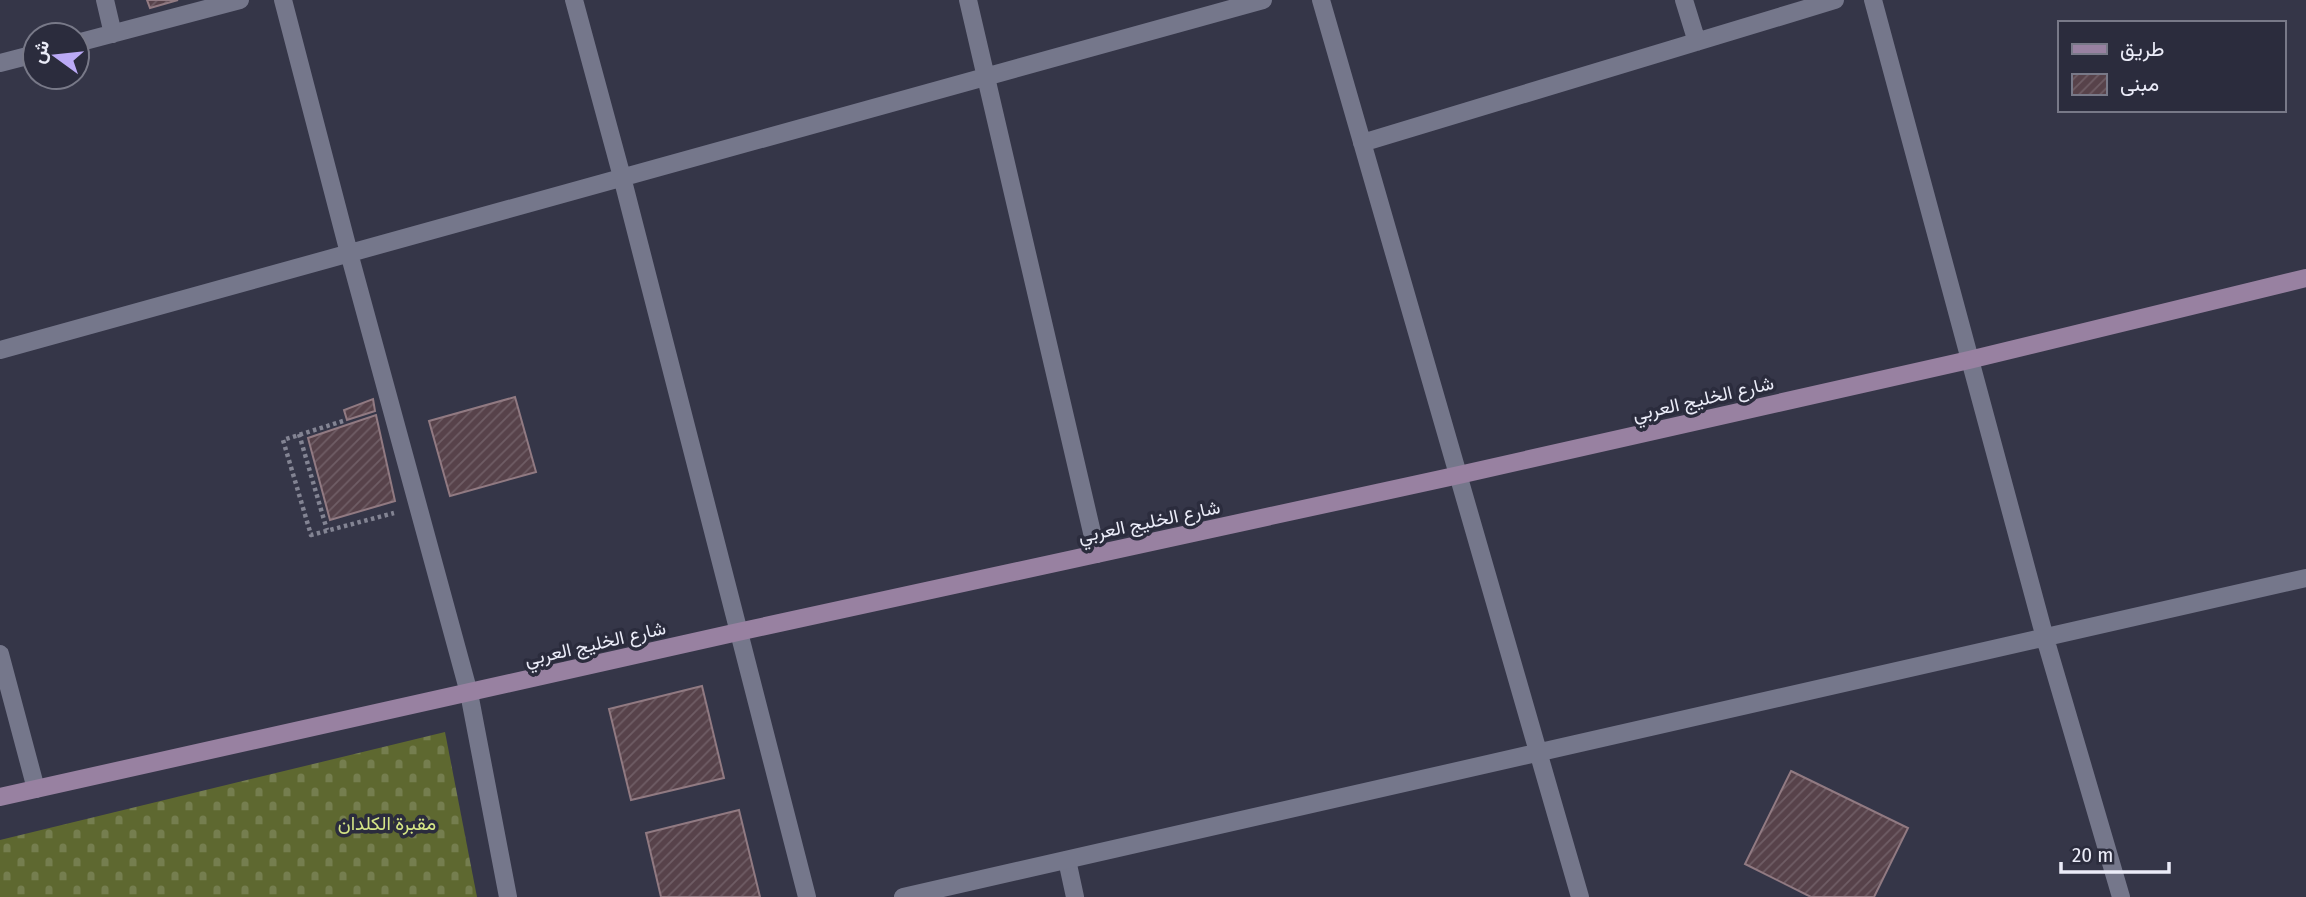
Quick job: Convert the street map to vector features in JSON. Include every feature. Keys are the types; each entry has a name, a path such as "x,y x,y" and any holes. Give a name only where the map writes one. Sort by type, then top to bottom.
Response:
{"street":[{"path":"105,0 113,34"},
{"path":"91,40 240,0"},
{"path":"284,0 349,253 469,693 508,897"},
{"path":"574,0 807,897"},
{"path":"968,0 1097,554"},
{"path":"0,350 1262,0"},
{"path":"1321,0 1580,897"},
{"path":"1684,0 1697,41"},
{"path":"1362,143 1835,0"},
{"path":"1873,0 2045,638 2121,897"},
{"path":"0,64 21,58"},
{"name":"شارع الخليج العربي","path":"0,797 1459,475 1969,360 2306,278"},
{"path":"903,897 2306,579"},
{"path":"0,654 36,789"},
{"path":"1067,860 1075,897"}],"path":[{"path":"343,421 283,440 311,535 404,510"},
{"path":"299,434 327,531"}],"green space":[{"name":"مقبرة الكلدان","path":"445,732 477,897 0,897 0,840"}],"building":[{"path":"147,0 178,0 150,8"},
{"path":"515,397 536,472 450,496 429,421"},
{"path":"373,399 375,411 347,420 344,410"},
{"path":"376,415 395,501 330,520 308,438"},
{"path":"702,686 724,778 631,800 609,709"},
{"path":"1791,771 1908,828 1874,897 1811,897 1745,864"},
{"path":"739,810 760,897 661,897 646,833"}]}
